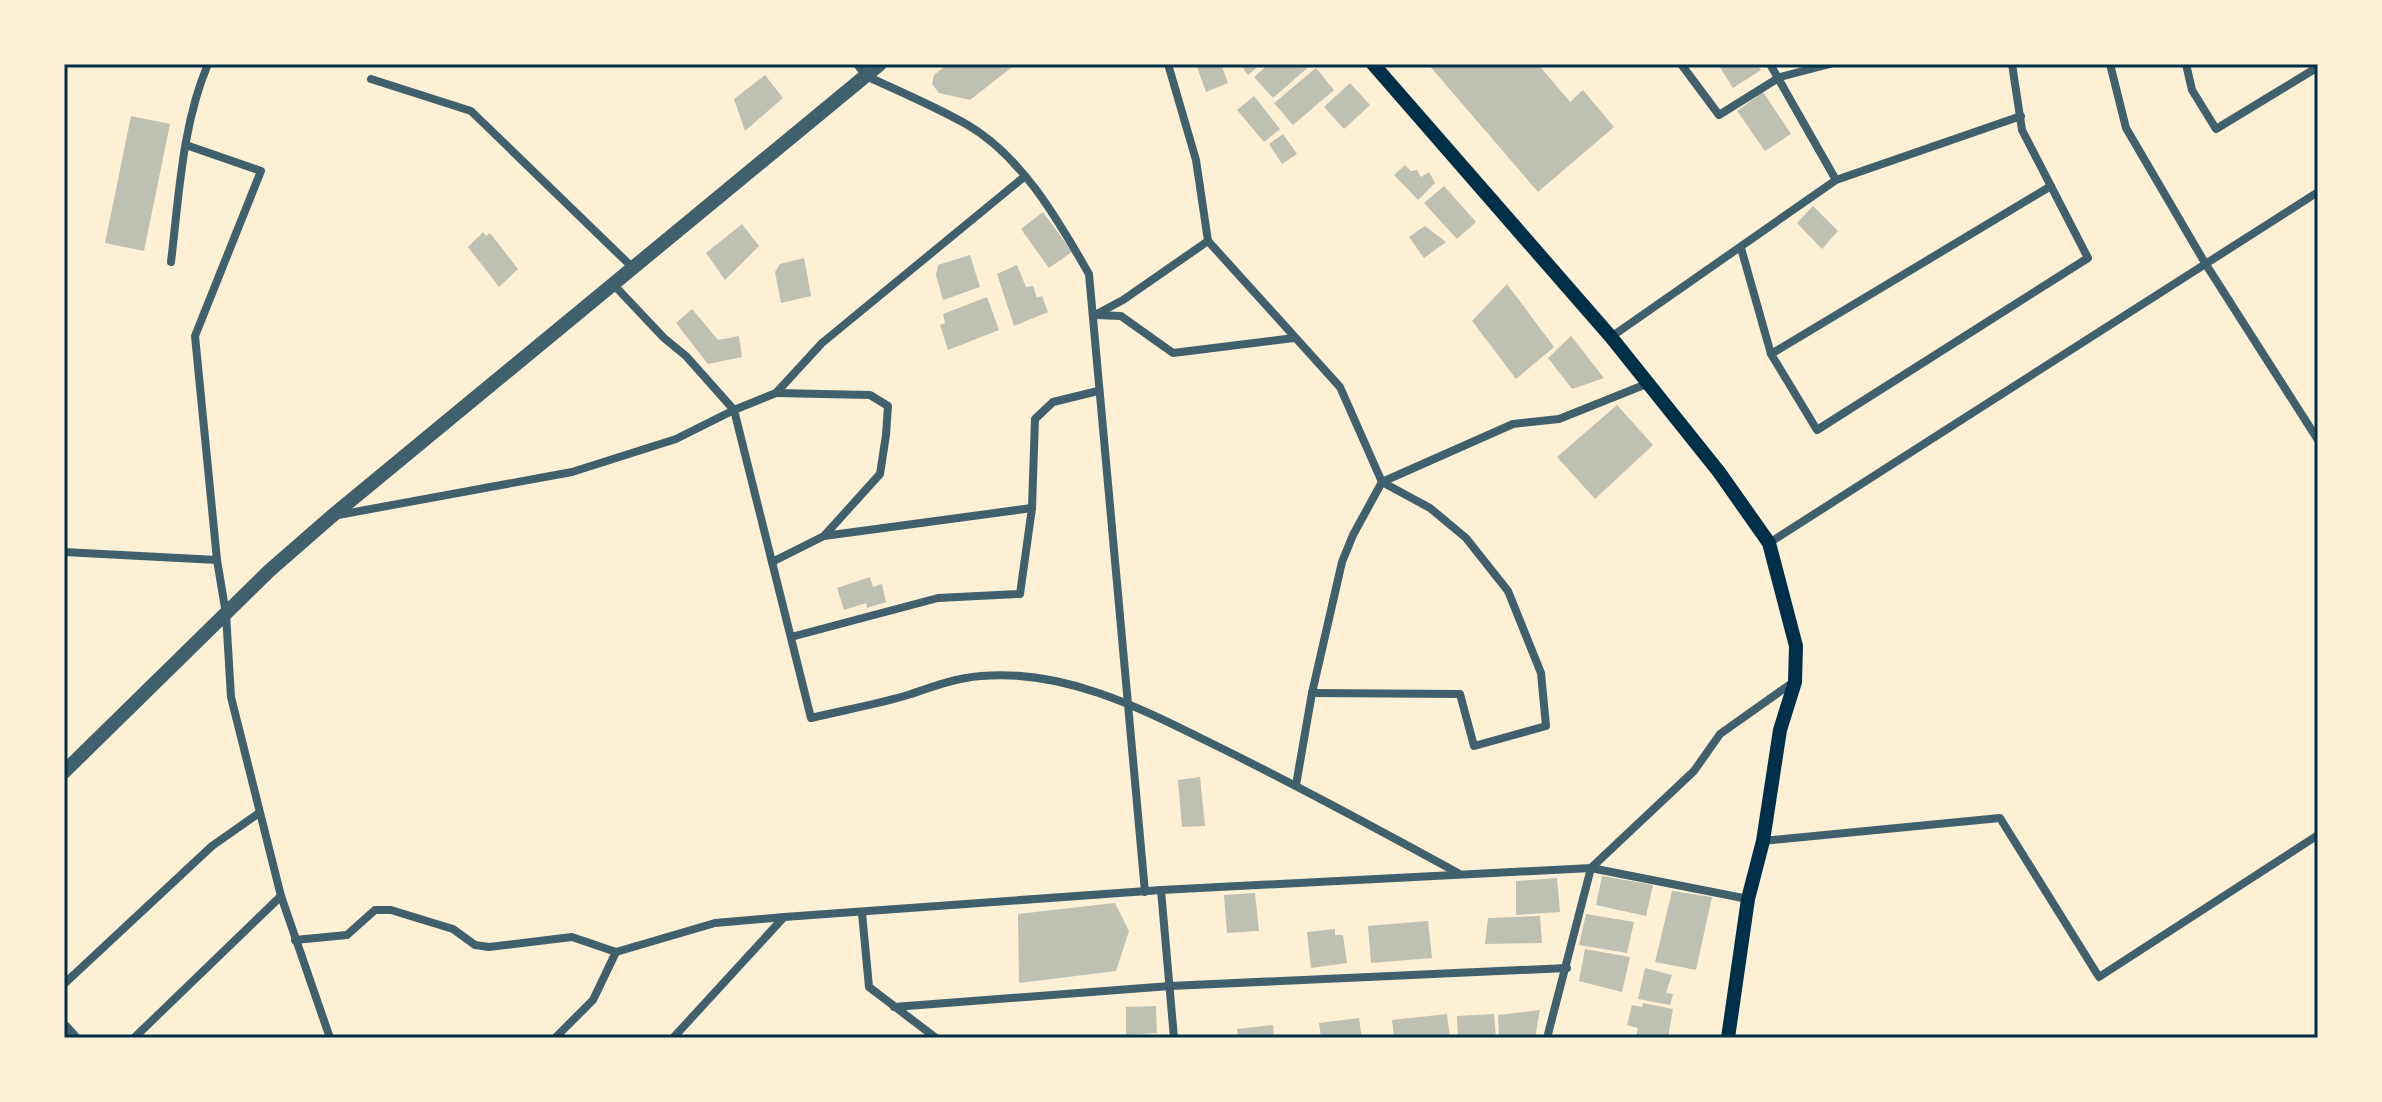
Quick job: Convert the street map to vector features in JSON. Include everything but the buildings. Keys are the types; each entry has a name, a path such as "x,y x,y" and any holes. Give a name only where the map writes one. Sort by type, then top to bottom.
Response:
{"main road":[{"path":"1373,64 1611,337 1719,472 1769,543 1796,646 1795,682 1780,730 1763,841 1748,899 1728,1038"}],"street":[{"path":"171,262 186,145 208,64"},
{"path":"64,772 269,571 332,516 634,269 861,70 880,64"},
{"path":"1168,64 1196,160 1208,241 1340,387 1382,482 1430,508 1466,538 1508,591 1541,673 1546,726 1474,746 1460,694 1312,693"},
{"path":"1681,64 1719,115 1780,77 1830,64"},
{"path":"1770,64 1836,180"},
{"path":"1741,248 1771,354 1817,430 2088,258 2022,130 2012,64"},
{"path":"2110,64 2126,128 2205,263 2318,440"},
{"path":"2186,64 2192,90 2216,129 2318,67"},
{"path":"861,70 968,125 1003,152 1068,237 1089,274 1145,892"},
{"path":"371,79 471,111 634,269"},
{"path":"1611,337 1836,180 2021,116"},
{"path":"186,145 261,171 195,336 217,560 226,614 231,697 281,896 330,1038"},
{"path":"776,393 822,343 1024,177"},
{"path":"1771,354 2051,186"},
{"path":"1769,543 2318,192"},
{"path":"1095,315 1123,300 1208,241"},
{"path":"613,284 664,338 686,356 734,410 811,718 910,694 938,683 983,676 1075,685 1128,703 1296,785 1458,873"},
{"path":"1095,315 1121,316 1173,353 1294,338"},
{"path":"1296,785 1312,693 1342,562 1382,482 1513,424 1559,419 1649,383"},
{"path":"791,637 938,598 1020,594 1032,508 1035,419 1053,402 1098,391"},
{"path":"332,516 572,472 676,439 776,393 870,395 888,406 880,474 824,536"},
{"path":"772,562 824,536 1032,508"},
{"path":"64,552 217,560"},
{"path":"1547,1038 1591,868 1694,771 1720,734 1795,682"},
{"path":"64,984 212,846 259,813"},
{"path":"1763,841 2000,818 2099,977 2318,835"},
{"path":"295,940 347,935 375,910 391,910 453,929 475,945 489,947 572,937 616,952 715,923 784,917 1161,890 1591,868 1748,899"},
{"path":"1161,890 1174,1038"},
{"path":"134,1038 281,896"},
{"path":"862,913 869,987 936,1038"},
{"path":"673,1038 784,917"},
{"path":"555,1038 593,1000 616,952"},
{"path":"894,1007 1170,986 1567,968"},
{"path":"64,1028 73,1038"}]}
